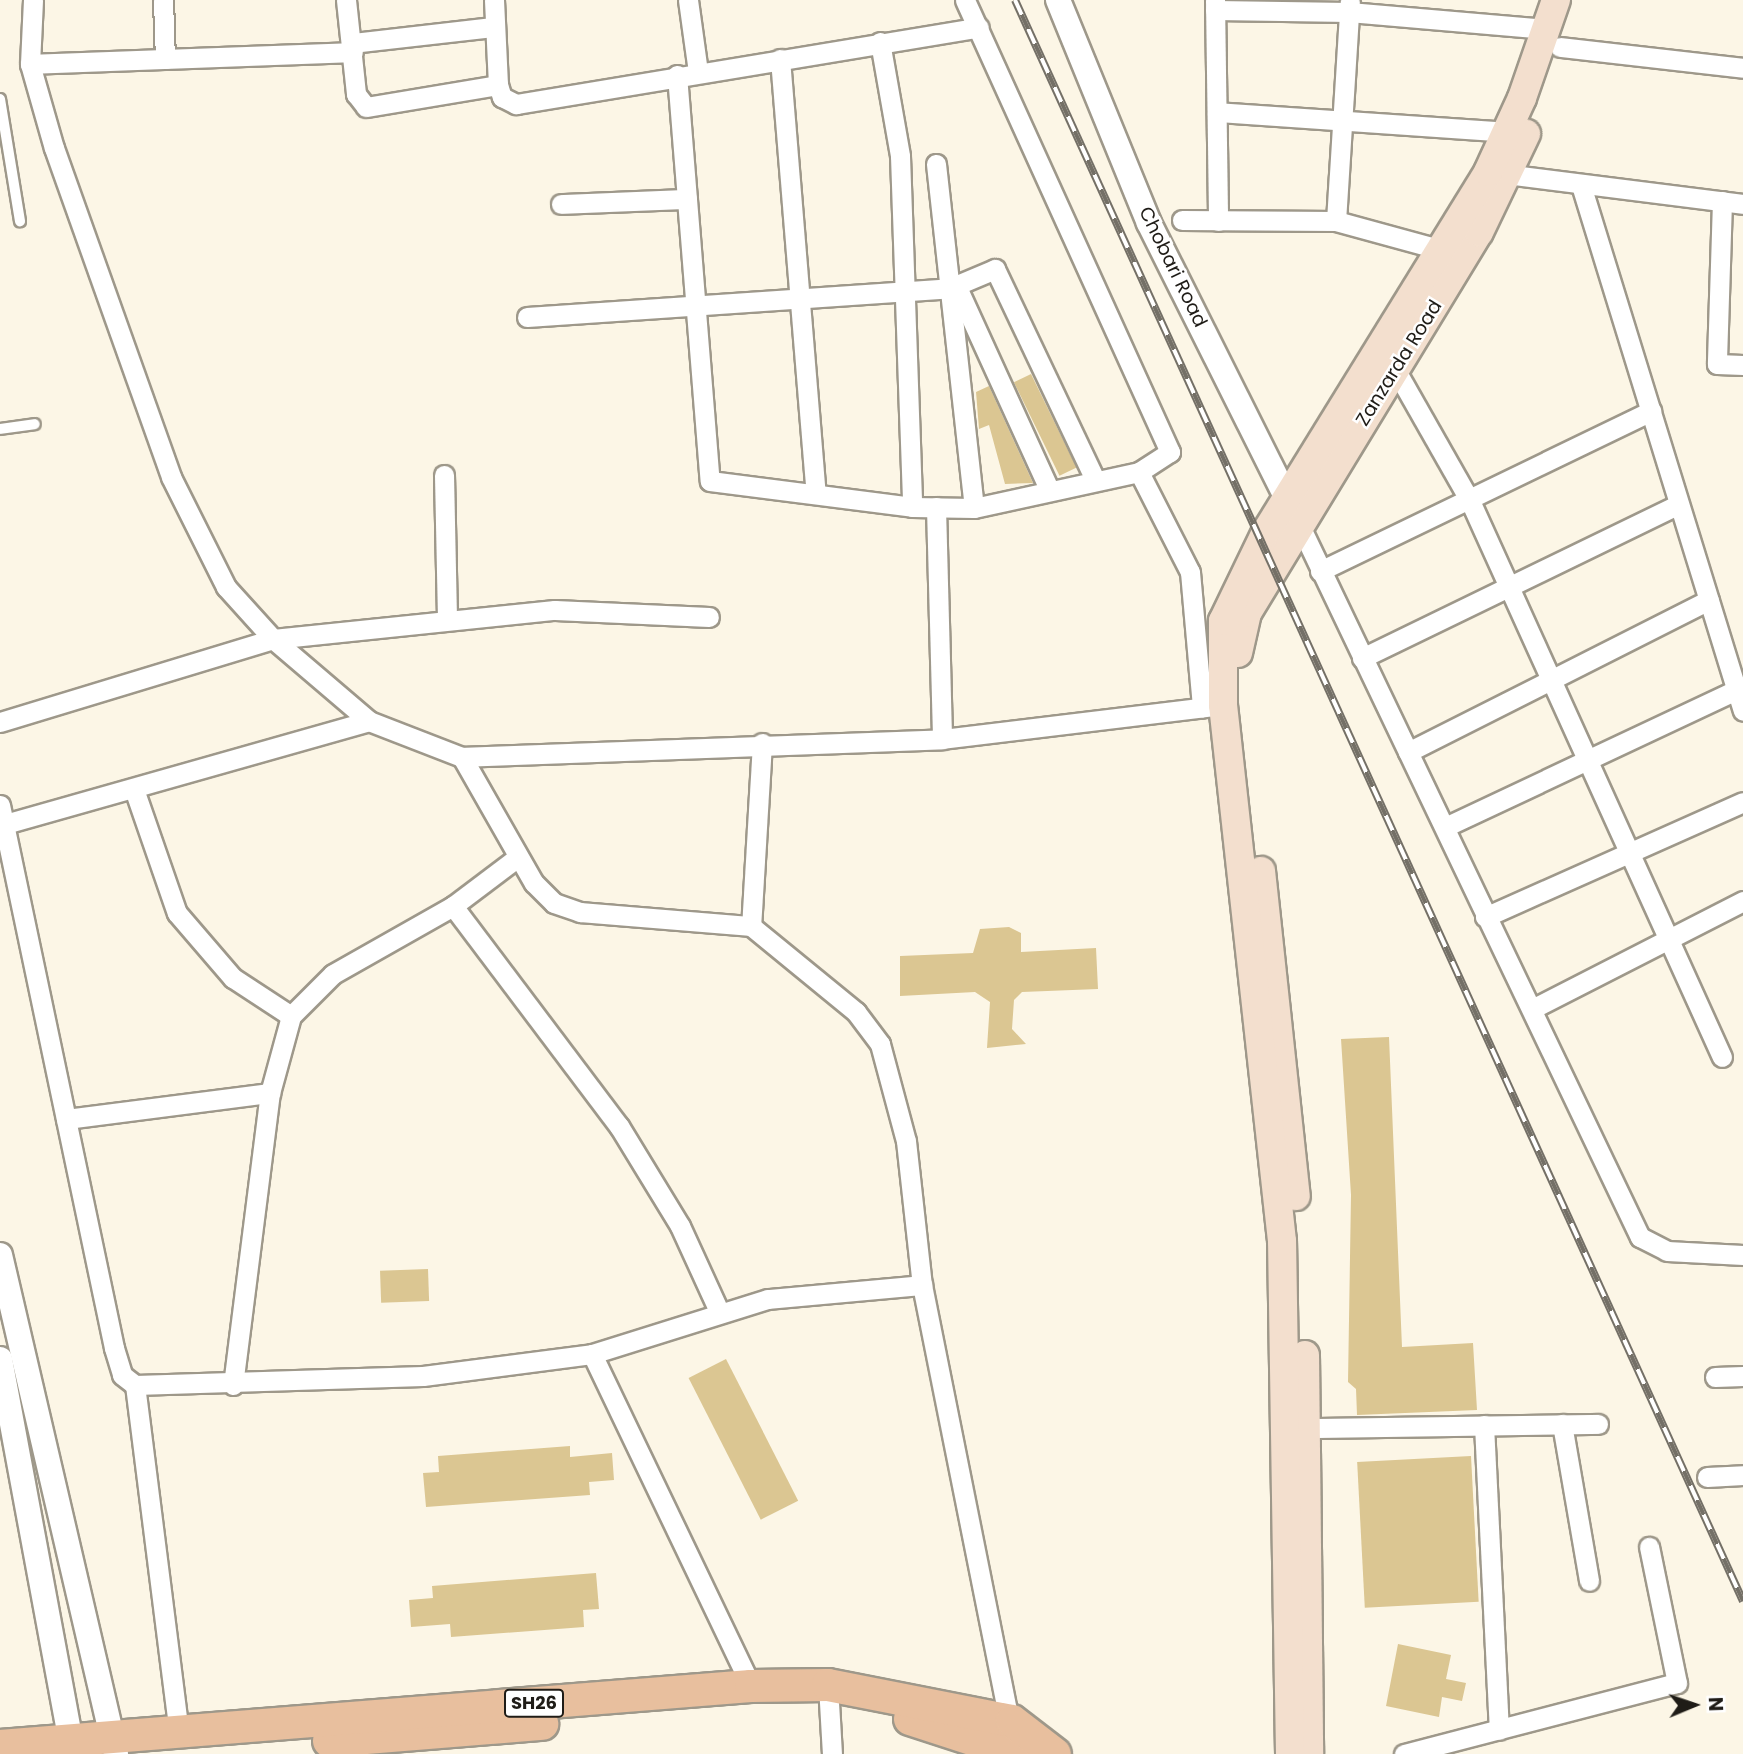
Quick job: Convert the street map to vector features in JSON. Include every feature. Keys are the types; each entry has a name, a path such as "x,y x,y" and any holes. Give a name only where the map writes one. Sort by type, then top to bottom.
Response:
{"main road":[{"path":"1290,1754 1282,1241 1222,712 1223,621 1287,498 1441,250 1498,173 1507,132 1553,38 1556,0"},
{"name":"Zanzarda Road","path":"1222,712 1242,625 1395,369 1498,173 1553,38 1575,0"},
{"path":"1222,712 1298,1214 1309,1428 1309,1754"},
{"name":"SH26","path":"172,1743 751,1686 829,1695 1055,1754"},
{"name":"SH26","path":"0,1746 71,1747 172,1743 756,1705 829,1695"}],"street":[{"path":"33,0 30,64 171,477 226,587 273,639 369,721 462,757 762,743 942,739 1222,712 1191,572 1139,471"},
{"path":"163,0 165,59"},
{"path":"346,0 356,94 366,107 498,86"},
{"path":"494,0 492,27 498,86 502,97 516,104 979,26"},
{"path":"688,0 698,72"},
{"path":"677,75 710,481 912,507 974,508 1139,471 1170,452 965,0"},
{"name":"Chobari Road","path":"1058,0 1149,223 1301,528"},
{"path":"1218,221 1215,5 1350,6 1743,68"},
{"path":"1336,221 1350,6"},
{"path":"30,64 352,48 492,27"},
{"path":"880,43 900,156 912,507"},
{"path":"779,58 816,493"},
{"path":"1217,112 1342,117 1507,132"},
{"path":"936,164 953,287 974,508"},
{"path":"1498,173 1743,204"},
{"path":"1581,185 1743,711"},
{"path":"561,204 687,199"},
{"path":"1723,201 1717,365 1743,365"},
{"path":"1182,220 1336,221 1441,250"},
{"path":"527,317 800,295 953,287 995,269 1095,480"},
{"path":"953,287 1050,491"},
{"path":"1395,369 1471,503 1722,1057"},
{"path":"1320,571 1471,503 1651,411"},
{"path":"444,475 447,619"},
{"path":"1362,658 1679,504"},
{"path":"936,507 942,739"},
{"path":"1301,528 1445,827 1485,917 1534,1008 1640,1237 1667,1251 1743,1255"},
{"path":"1408,752 1550,677 1709,600"},
{"path":"0,722 273,639 555,610 709,617"},
{"path":"1445,827 1589,762 1736,690"},
{"path":"5,824 369,721"},
{"path":"751,926 762,743"},
{"path":"462,757 518,857 554,903 580,912 751,926 856,1012 880,1044 905,1141 922,1286 1013,1741"},
{"path":"134,789 177,913 233,978 291,1016"},
{"path":"1485,917 1743,802"},
{"path":"0,805 114,1348 122,1376 135,1385 233,1385 423,1376 592,1354 719,1311 768,1299 922,1286"},
{"path":"233,1385 270,1093 291,1016 332,974 453,906 518,857"},
{"path":"1534,1008 1743,901"},
{"path":"453,906 619,1126 680,1226 719,1311"},
{"path":"66,1119 270,1093"},
{"path":"0,1255 114,1746"},
{"path":"592,1354 751,1686"},
{"path":"0,1359 71,1747"},
{"path":"1716,1377 1743,1376"},
{"path":"135,1385 172,1743"},
{"path":"1562,1424 1589,1581"},
{"path":"1309,1428 1598,1424"},
{"path":"1484,1425 1499,1730"},
{"path":"1707,1477 1743,1475"},
{"path":"1407,1754 1676,1683 1649,1548"},
{"path":"829,1695 832,1754"}],"lane":[{"path":"0,99 20,221"},
{"path":"0,429 35,424"}],"building":[{"path":"1031,374 1077,467 1060,476 1014,382"},
{"path":"989,386 1033,483 1005,484 989,425 979,429 976,392"},
{"path":"1009,927 1021,933 1021,952 1096,948 1098,989 1022,992 1014,1000 1012,1029 1026,1044 987,1048 990,1002 975,992 900,996 900,956 973,953 980,929"},
{"path":"1389,1037 1402,1347 1473,1343 1477,1410 1357,1415 1356,1389 1348,1382 1351,1195 1341,1039"},
{"path":"428,1269 429,1301 381,1303 380,1271"},
{"path":"726,1359 798,1501 761,1520 689,1378"},
{"path":"570,1446 570,1457 612,1453 614,1480 589,1482 590,1495 426,1507 423,1473 439,1472 438,1456"},
{"path":"1471,1456 1479,1602 1365,1608 1357,1462"},
{"path":"596,1573 599,1609 583,1610 584,1627 451,1637 450,1624 411,1627 409,1600 433,1598 432,1586"},
{"path":"1398,1644 1451,1655 1446,1679 1466,1683 1462,1701 1442,1697 1439,1717 1386,1706"}],"railway":[{"path":"1015,0 1743,1601"}]}
